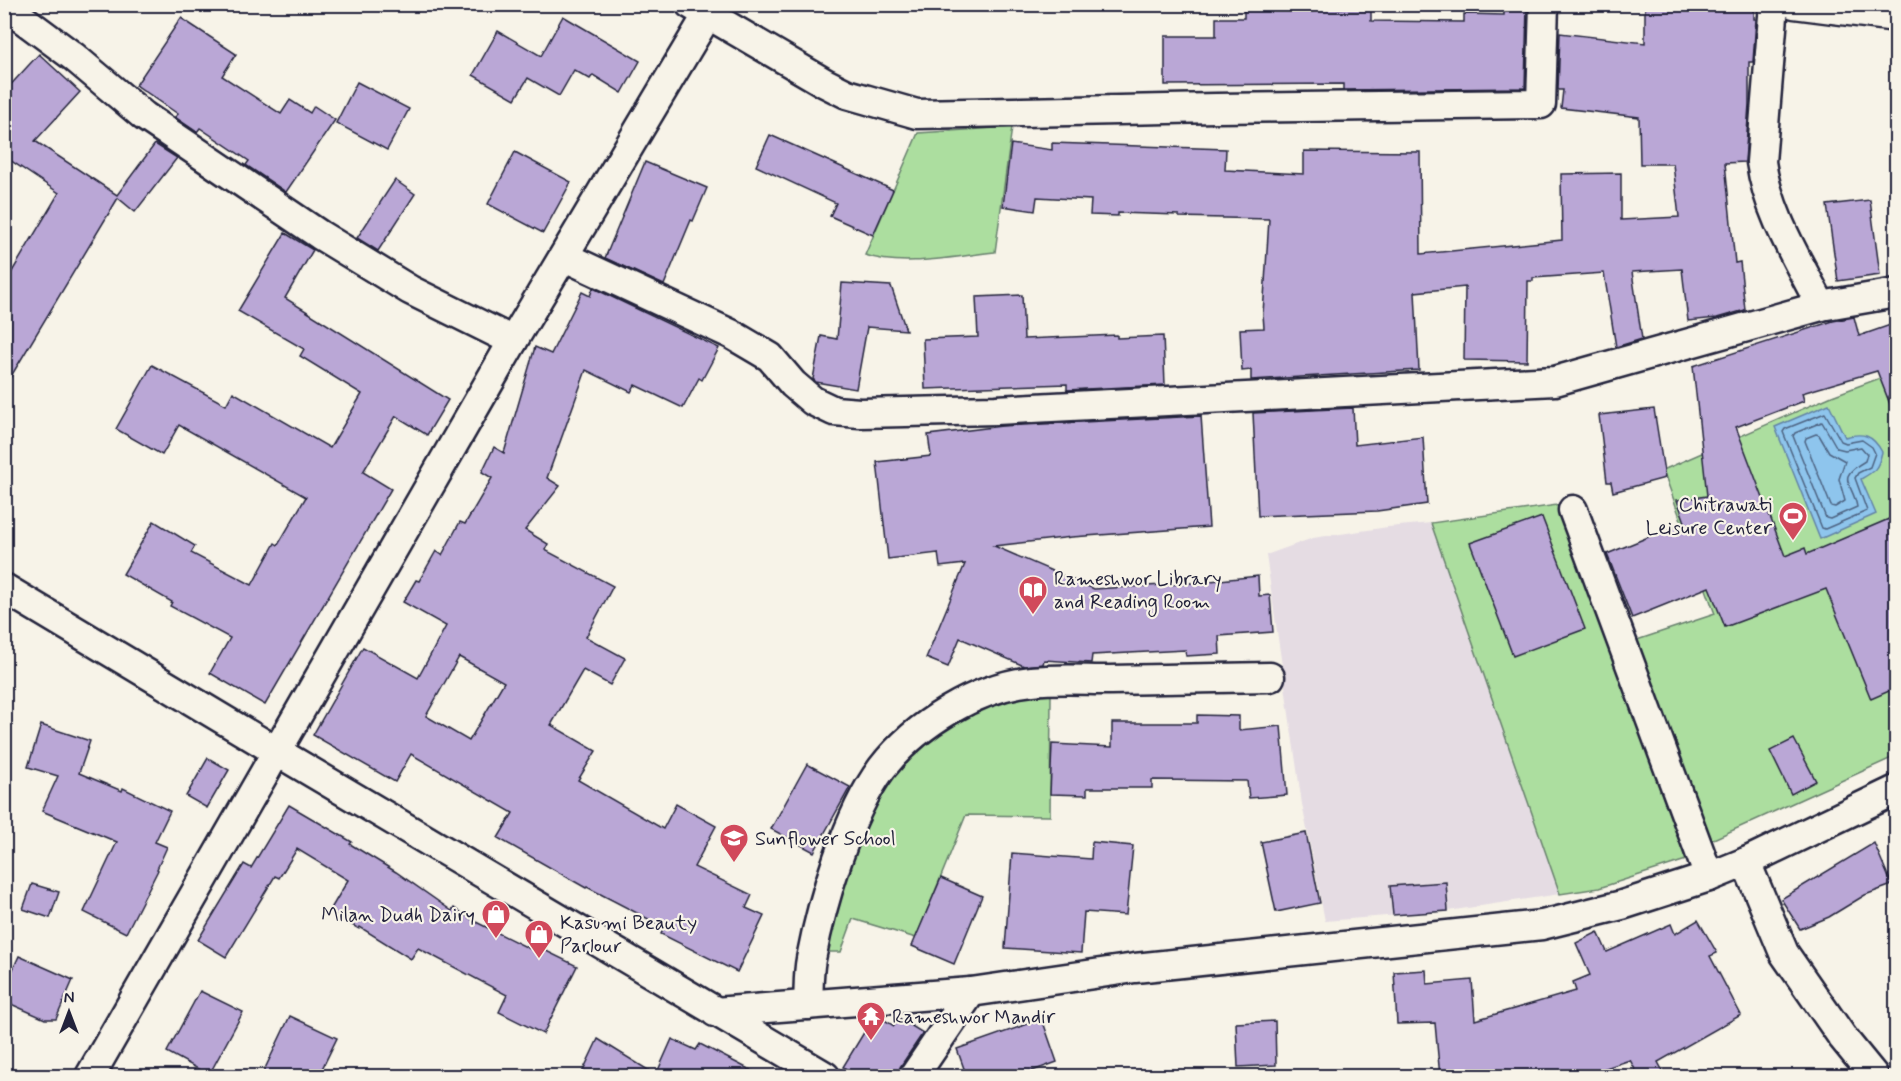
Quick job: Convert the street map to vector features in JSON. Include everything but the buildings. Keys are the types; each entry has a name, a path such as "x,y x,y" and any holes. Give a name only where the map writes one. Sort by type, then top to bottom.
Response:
{"street":[{"path":"90,1077 513,340 565,257 704,8 847,94 917,114 940,114 1541,104 1544,4"},
{"path":"1774,4 1761,162 1764,183 1775,213 1821,306"},
{"path":"1794,4 1896,17"},
{"path":"4,5 74,57 144,116 320,234 410,290 513,340"},
{"path":"565,257 731,334 770,357 793,384 813,401 834,411 860,413 996,410 1555,381 1821,306 1896,293"},
{"path":"1574,510 1709,877"},
{"path":"4,588 825,1077"},
{"path":"808,1005 810,961 827,894 861,806 882,768 916,733 944,712 985,693 1031,681 1270,677"},
{"path":"715,1012 971,992 1135,968 1542,925 1622,905 1709,877 1746,862 1896,790"},
{"path":"1746,862 1784,953 1843,1038 1874,1077"},
{"path":"914,1077 971,992"}],"shaded area":[{"path":"1431,523 1560,894 1448,911 1325,921 1302,804 1266,555 1313,538"}],"green space":[{"path":"1012,127 995,252 912,261 880,259 865,255 918,133"},
{"name":"Chitrawati Leisure Center","path":"1896,372 1896,756 1707,842 1634,641 1715,614 1663,470 1832,396"},
{"path":"1557,505 1686,860 1599,888 1560,894 1431,523"},
{"path":"1025,695 1051,695 1050,816 966,815 916,938 853,919 841,952 823,952 831,916 874,799 906,761 932,737 977,708"}],"water":[{"path":"1829,404 1845,437 1867,436 1882,452 1875,469 1861,479 1876,514 1820,539 1775,427"}],"place":[{"name":"Chitrawati Leisure Center","path":"1793,542"},
{"name":"Rameshwor Library and Reading Room","path":"1033,616"},
{"name":"Sunflower School","path":"734,864"},
{"name":"Milan Dudh Dairy","path":"496,940"},
{"name":"Kasumi Beauty Parlour","path":"539,960"},
{"name":"Rameshwor Mandir","path":"871,1042"}]}
